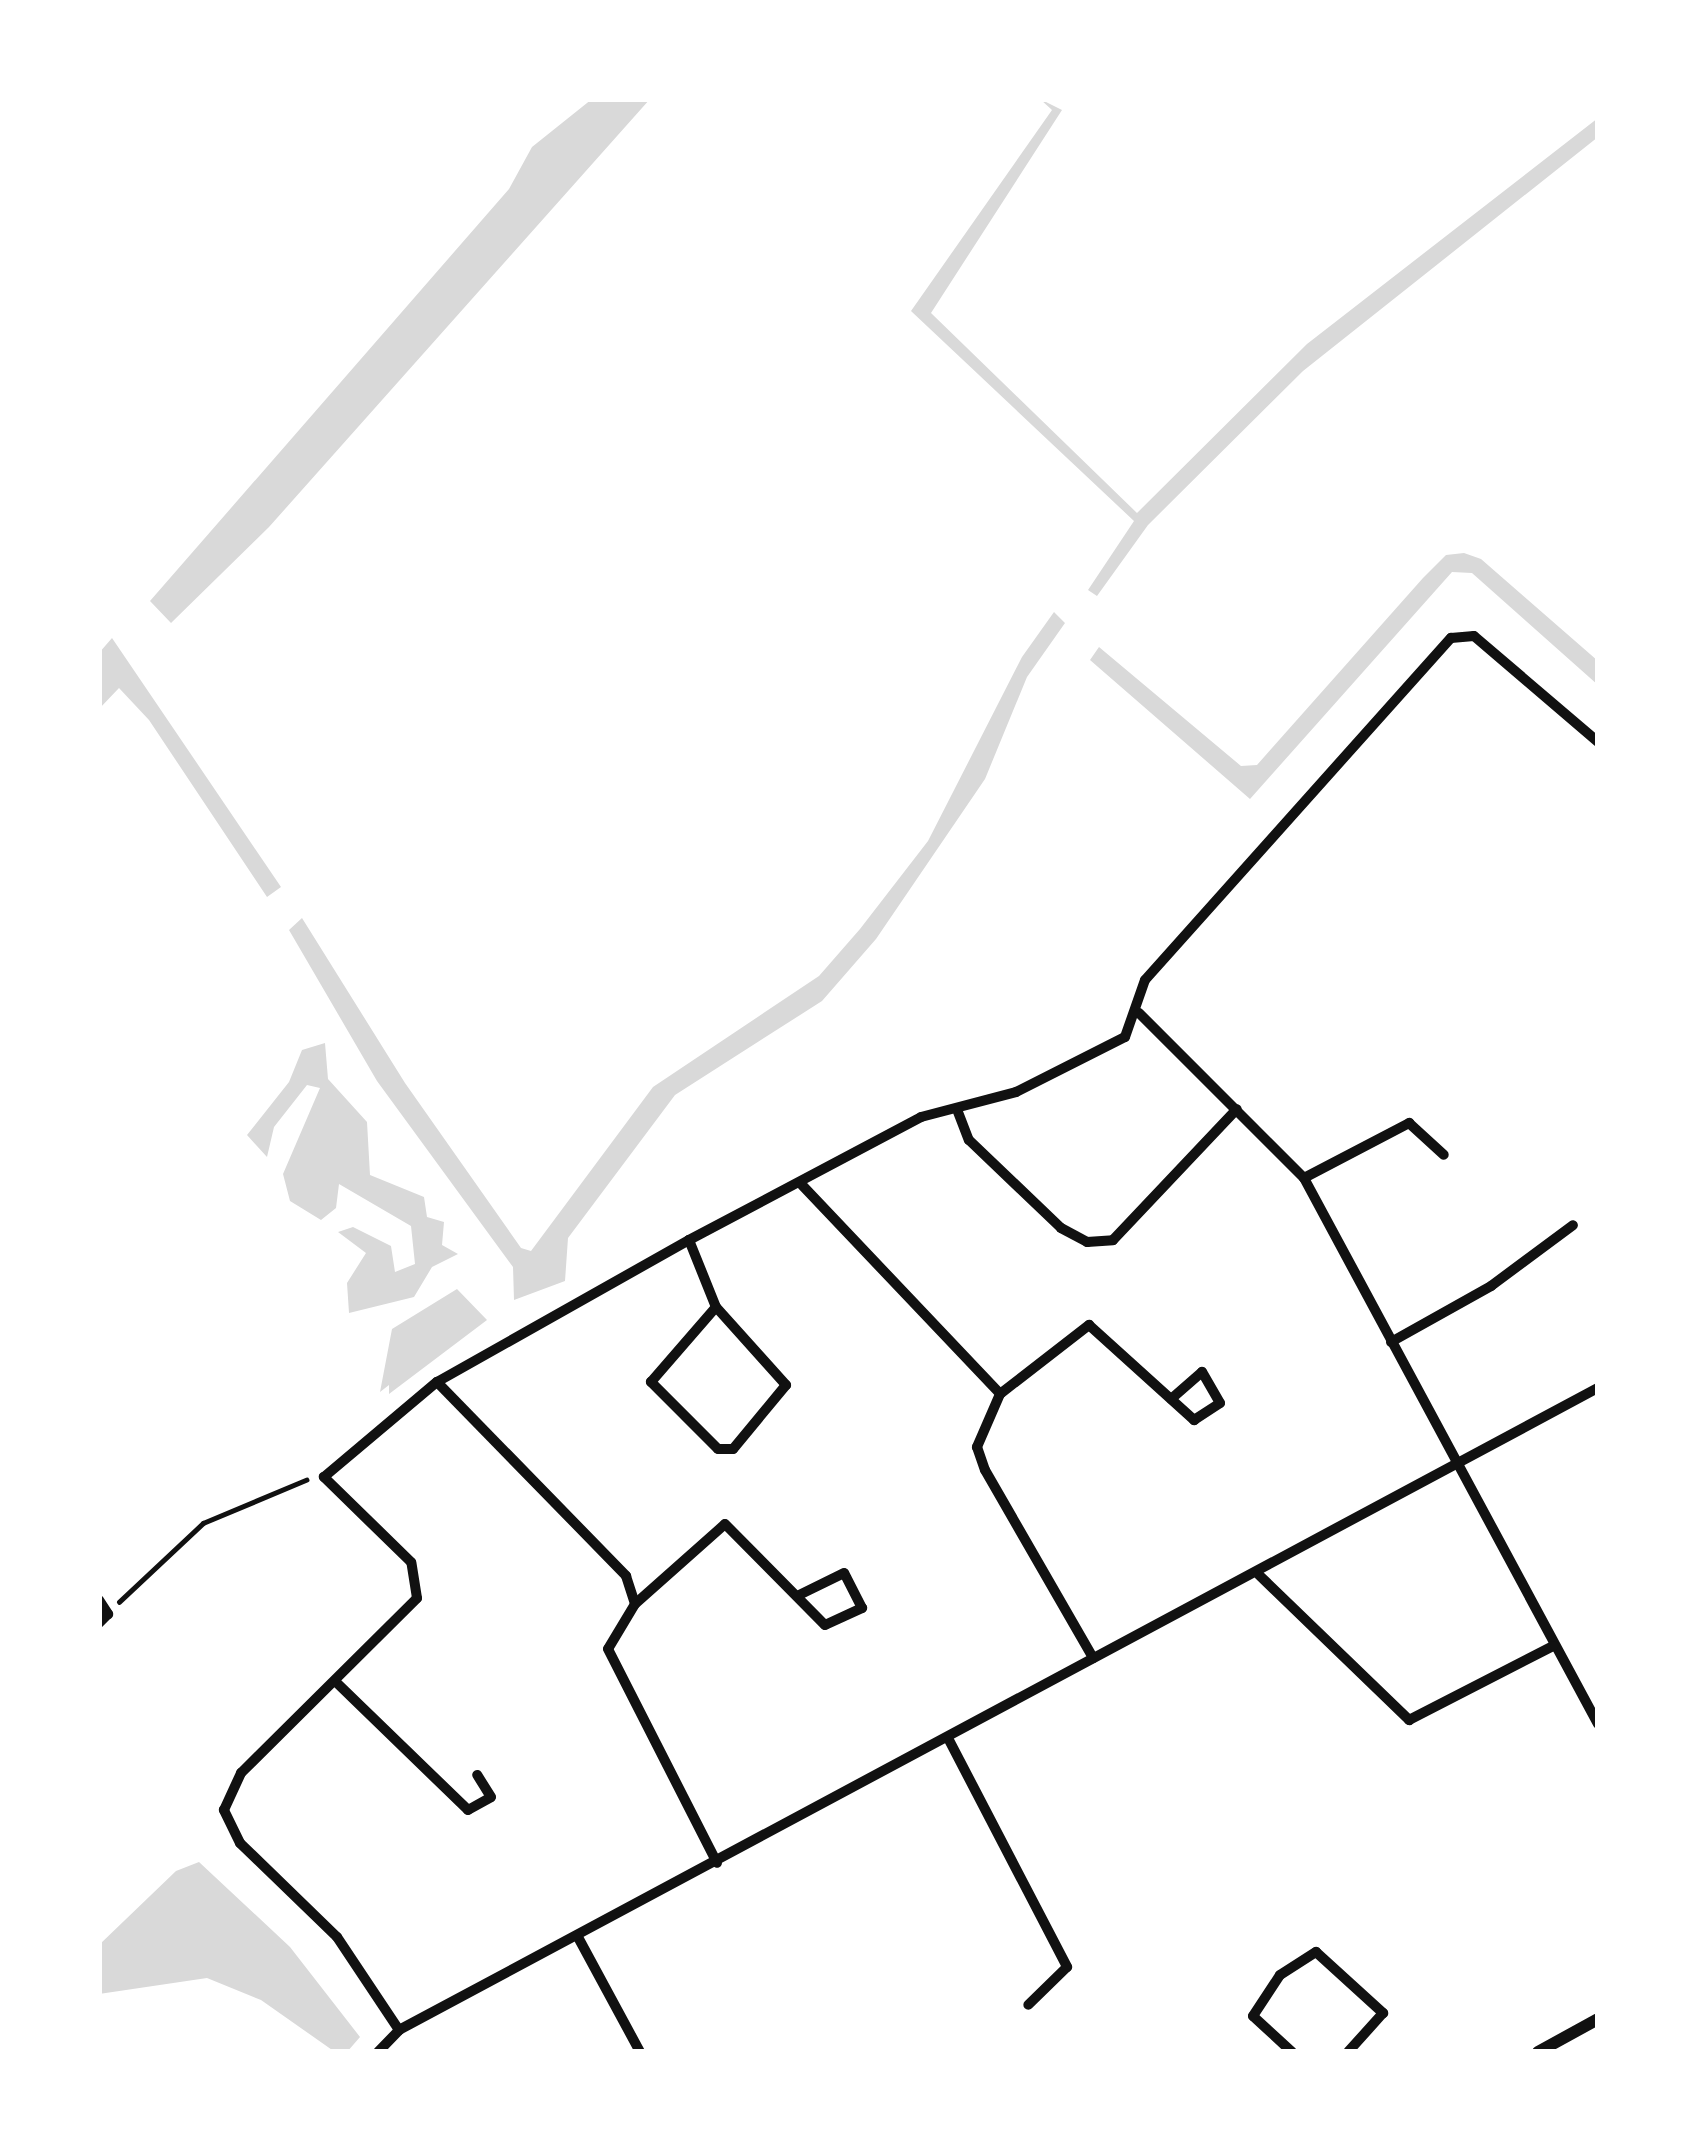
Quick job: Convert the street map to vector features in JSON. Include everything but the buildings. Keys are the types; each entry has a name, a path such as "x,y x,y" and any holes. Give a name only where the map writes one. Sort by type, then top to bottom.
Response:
{"street":[{"path":"399,2030 337,1936 240,1843 224,1810 241,1773 410,1614 418,1582 411,1562 324,1477 437,1382 688,1240 802,1185 921,1118 958,1112 1125,1037 1139,1013 1145,980 1413,675 1451,638 1474,636 1598,742"},
{"path":"1139,1013 1304,1178 1598,1724"},
{"path":"958,1112 969,1140 1061,1228 1087,1242 1113,1240 1237,1109"},
{"path":"1304,1178 1409,1123 1444,1155"},
{"path":"802,1185 1000,1394"},
{"path":"1391,1342 1492,1286 1573,1225"},
{"path":"688,1240 716,1307 786,1385 733,1449 718,1449 651,1382 716,1307"},
{"path":"1093,1658 985,1470 977,1447 1000,1394 1089,1325 1194,1420 1220,1403 1202,1372 1171,1399"},
{"path":"437,1382 626,1576 635,1604"},
{"path":"378,2052 399,2030 579,1939 1093,1658 1259,1575 1598,1388"},
{"path":"717,1863 608,1649 635,1604 725,1524 825,1625 862,1608 844,1574 797,1596"},
{"path":"1259,1575 1409,1720 1553,1646"},
{"path":"99,1600 104,1619"},
{"path":"338,1684 468,1810 491,1797 477,1775"},
{"path":"950,1739 1066,1967 1028,2005"},
{"path":"579,1939 640,2052"},
{"path":"1292,2052 1253,2016 1280,1976 1316,1952 1383,2013 1348,2052"},
{"path":"1538,2052 1598,2019"}],"path":[{"path":"104,1619 203,1523 294,1481 324,1477"}],"shaded area":[{"path":"592,99 650,99 269,527 171,623 150,601 509,189 532,147"},
{"path":"1040,99 1062,110 931,313 1137,513 1307,344 1598,118 1598,137 1303,371 1148,525 1097,596 1088,590 1134,521 911,311 1052,110"},
{"path":"1464,553 1481,559 1598,661 1598,685 1472,573 1452,572 1250,799 1090,660 1099,647 1241,766 1257,765 1423,578 1446,555"},
{"path":"1054,612 1065,623 1027,677 985,779 876,939 822,1001 675,1095 568,1238 565,1281 514,1300 513,1267 377,1081 289,930 302,918 405,1083 521,1248 531,1251 653,1087 819,976 860,929 928,841 1022,657"},
{"path":"112,638 281,887 267,897 149,720 119,688 99,709 99,653"},
{"path":"325,1043 328,1079 367,1122 370,1175 424,1197 427,1217 444,1222 442,1245 458,1254 432,1267 414,1297 349,1313 347,1283 366,1253 338,1232 353,1227 391,1246 395,1272 415,1264 411,1226 339,1184 336,1208 321,1220 290,1201 283,1174 320,1088 307,1085 274,1127 267,1157 247,1135 289,1082 302,1050"},
{"path":"457,1289 487,1320 389,1394 389,1385 380,1392 392,1329"},
{"path":"199,1862 290,1947 360,2037 347,2052 335,2052 261,2000 207,1978 99,1994 99,1945 176,1871"}]}
